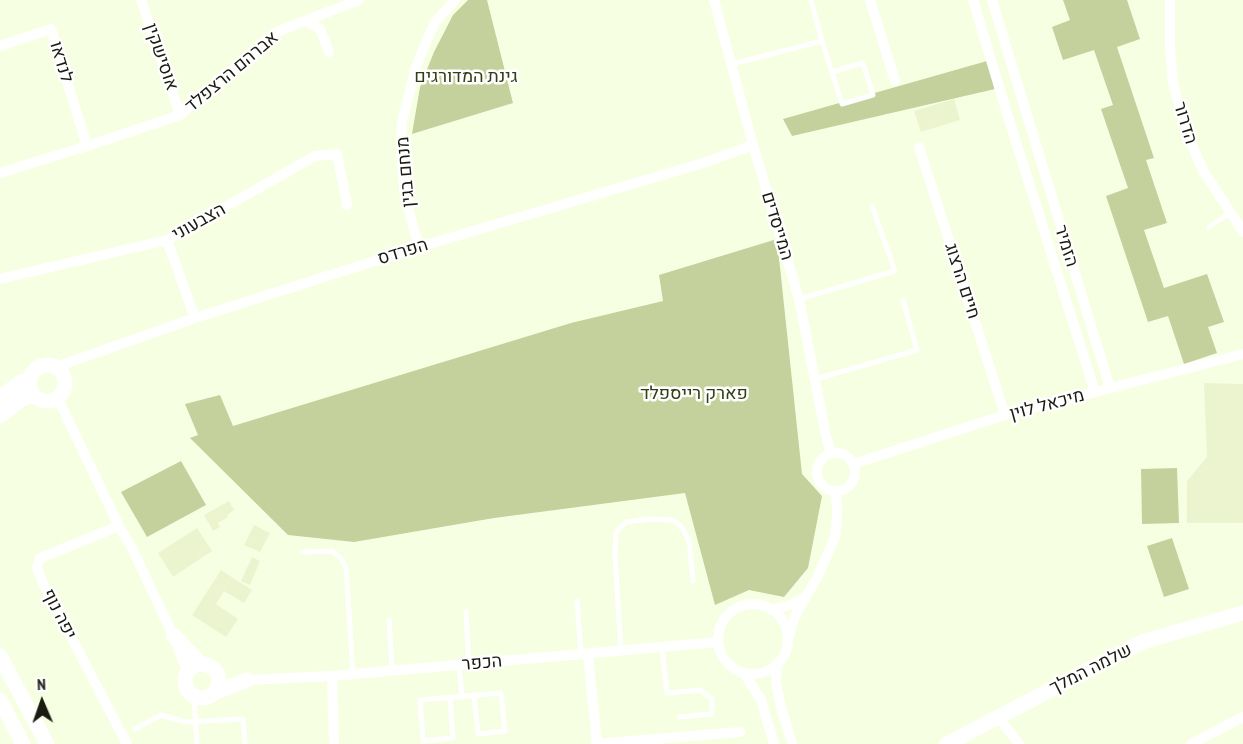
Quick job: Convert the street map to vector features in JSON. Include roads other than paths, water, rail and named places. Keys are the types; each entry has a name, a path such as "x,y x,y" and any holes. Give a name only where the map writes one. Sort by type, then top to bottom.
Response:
{"street":[{"name":"אוסישקין","path":"141,0 180,115"},
{"name":"אברהם הרצפלד","path":"0,173 180,115 279,31 359,0"},
{"name":"מנחם בגין","path":"419,247 405,198 401,153 402,122 416,67 426,42 435,22 455,0"},
{"name":"המייסדים","path":"714,0 753,145 799,299 831,454"},
{"path":"870,0 895,81"},
{"name":"הזמיר","path":"973,0 1095,392"},
{"name":"הזמיר","path":"992,0 1110,388"},
{"name":"הדרור","path":"1170,0 1173,82 1181,114 1195,153 1214,188 1243,232"},
{"path":"306,21 320,29 329,52"},
{"name":"לנדאו","path":"0,46 51,29 87,146"},
{"path":"998,86 1002,91 1009,91 1014,87 1016,81"},
{"path":"1006,110 1006,104 1011,99 1019,99 1023,104"},
{"name":"הפרדס","path":"56,368 195,318 419,247 703,163 753,145"},
{"name":"חיים הרצוג","path":"919,147 1005,415"},
{"name":"הצבעוני","path":"0,279 167,240 315,156 337,154 347,205"},
{"path":"167,240 195,318"},
{"name":"מיכאל לוין","path":"853,464 1005,415 1243,354"},
{"path":"41,366 56,368 65,377 65,389 57,399 45,402 39,400 33,395 29,385 32,373 41,366"},
{"path":"0,398 19,383 30,379"},
{"path":"0,416 22,399 33,395"},
{"path":"57,399 173,635 193,667"},
{"path":"840,453 853,464 854,477 852,483 847,487 835,491 824,486 818,477 818,465 831,454 840,453"},
{"path":"787,647 787,630 783,622 771,610 758,605 750,604 735,609 720,627 719,649 731,667 744,673 758,674 777,665 787,647 795,616 818,576 835,537 837,506 835,491"},
{"name":"יפה נוף","path":"119,526 40,558 37,568 127,744"},
{"path":"771,610 793,604 806,597"},
{"name":"שלמה המלך","path":"947,744 1142,642 1243,613"},
{"name":"הכפר","path":"217,673 247,680 332,676 718,642"},
{"path":"585,654 597,744 740,732"},
{"path":"0,656 47,744"},
{"path":"204,663 211,666 217,673 219,685 207,698 194,697 186,689 184,683 193,667 204,663"},
{"path":"777,665 776,682 792,744"},
{"path":"744,673 761,700 774,744"},
{"path":"332,676 334,744"},
{"name":"הכפר","path":"214,693 247,680"},
{"path":"0,700 23,744"},
{"path":"998,717 1019,744"},
{"path":"1191,744 1243,717"}],"lane":[{"path":"811,0 822,41 842,104 873,95 863,63 832,72"},
{"path":"731,64 822,41"},
{"path":"799,299 895,272 872,206"},
{"path":"1209,227 1230,213"},
{"path":"816,379 917,350 903,300"},
{"path":"621,651 615,555 616,532 626,522 651,519 673,520 681,526 689,540 693,580"},
{"path":"303,552 332,551 341,558 346,568 353,674"},
{"path":"577,601 585,654"},
{"path":"462,697 466,611"},
{"path":"389,620 392,671"},
{"path":"662,647 667,693 700,690 712,699 712,714 679,717"},
{"path":"450,698 453,738 423,741 420,700 501,693 505,731 478,734 474,696"},
{"path":"194,697 197,744"},
{"path":"135,729 161,715 185,722 243,719 245,744"}],"park label":[{"name":"גינת המדורגים","path":"466,77"},
{"name":"פארק רייספלד","path":"694,394"}]}
